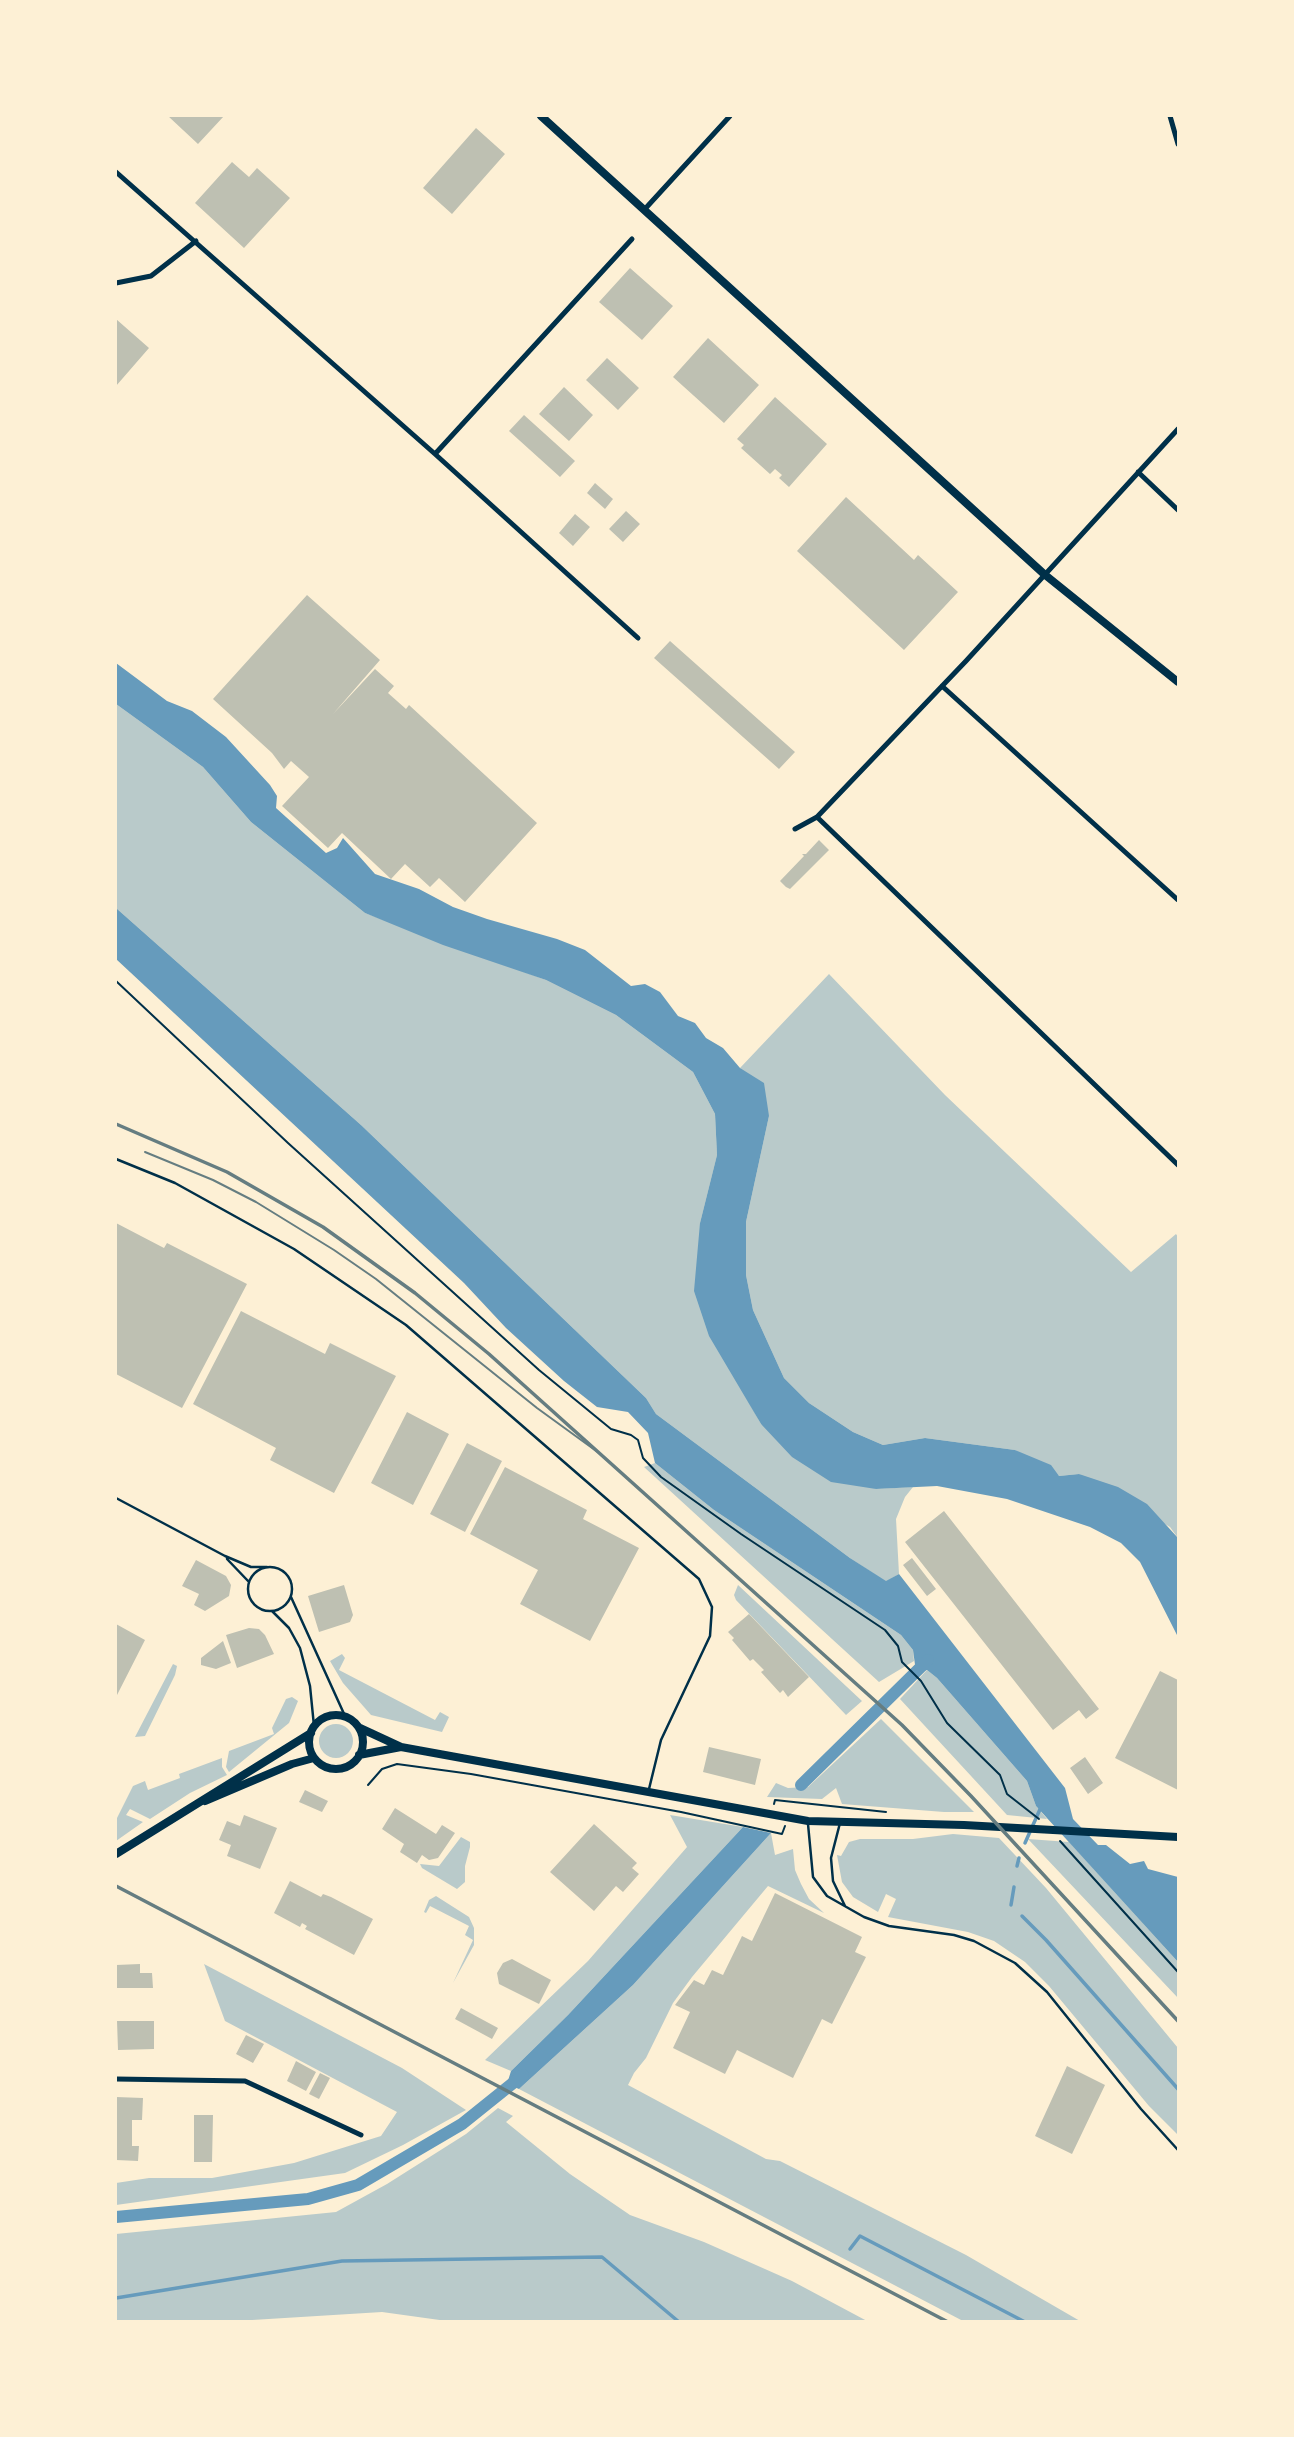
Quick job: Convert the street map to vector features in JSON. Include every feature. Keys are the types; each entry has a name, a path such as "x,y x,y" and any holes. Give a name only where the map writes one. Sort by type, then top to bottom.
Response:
{"main road":[{"path":"541,116 1044,574 1178,682"},
{"path":"116,1854 312,1729 328,1716 345,1716 360,1728 401,1747 803,1820 1178,1836"},
{"path":"312,1729 310,1750 314,1758 324,1766 339,1769 353,1763 359,1755 363,1747 360,1728"},
{"path":"359,1755 401,1747"},
{"path":"177,1814 292,1764 314,1758"}],"street":[{"path":"644,210 730,116"},
{"path":"1170,116 1178,144"},
{"path":"116,172 638,638"},
{"path":"435,454 632,239"},
{"path":"116,283 151,276 196,241"},
{"path":"795,829 817,817 942,686 1178,429"},
{"path":"1138,472 1178,510"},
{"path":"942,686 1178,900"},
{"path":"817,817 1178,1165"},
{"path":"116,2079 245,2081 361,2135"}],"lane":[{"path":"116,1159 175,1183 294,1249 406,1325 699,1579 712,1606 710,1636 662,1740 648,1791"},
{"path":"116,1498 225,1556 251,1567 281,1570 289,1578 291,1597 284,1606 272,1611"},
{"path":"225,1556 249,1582"},
{"path":"267,1567 255,1573 249,1582 250,1598 257,1606 272,1611 289,1628 300,1648 310,1686 312,1729"},
{"path":"291,1597 345,1716"},
{"path":"803,1820 813,1877 827,1896 864,1917 889,1926 954,1935 974,1941 1015,1963 1047,1992 1141,2109 1178,2150"},
{"path":"840,1823 831,1858 833,1881 845,1906"}],"path":[{"path":"116,981 288,1143 540,1370 611,1429 638,1440 643,1458 661,1478 885,1630 898,1646 902,1662 921,1681 947,1723 1000,1775 1007,1794 1032,1811 1040,1820"},
{"path":"368,1784 382,1769 397,1764 471,1774 740,1824"},
{"path":"802,1803 891,1812"},
{"path":"1058,1839 1178,1972"}],"shaded area":[{"path":"116,704 203,767 251,822 365,913 546,980 616,1015 693,1072 715,1114 717,1155 700,1223 736,1379 761,1424 876,1489 913,1487 905,1497 896,1519 899,1574 886,1582 656,1414 646,1398 361,1125 116,908"},
{"path":"829,974 945,1095 1131,1272 1176,1234 1178,1237 1178,1538 1170,1527 1079,1474 1059,1476 1015,1450 925,1438 883,1445 853,1432 809,1403 784,1378 753,1310 746,1275 746,1222 769,1116 740,1068"},
{"path":"655,1463 714,1510 901,1635 913,1650 914,1661 879,1682 644,1467"},
{"path":"738,1585 862,1701 846,1715 736,1600 734,1595"},
{"path":"342,1654 345,1658 339,1670 435,1720 440,1712 449,1717 442,1732 371,1715 343,1683 330,1661"},
{"path":"173,1664 177,1666 175,1675 145,1736 135,1737"},
{"path":"927,1670 1027,1781 1036,1806 1047,1819 1007,1815 900,1699"},
{"path":"292,1697 298,1701 289,1723 229,1772 226,1767 229,1751 274,1734 272,1728 286,1699"},
{"path":"881,1719 974,1812 842,1804 836,1788 822,1799 767,1797 776,1783 788,1788 808,1787"},
{"path":"336,1724 348,1729 353,1741 348,1753 336,1758 324,1753 319,1741 324,1729"},
{"path":"222,1758 222,1767 227,1775 190,1793 150,1819 130,1809 126,1815 143,1822 116,1841 116,1820 133,1786 145,1781 148,1790 180,1778 179,1774"},
{"path":"670,1815 743,1827 568,2015 511,2071 485,2060 588,1961 687,1847"},
{"path":"771,1833 775,1855 793,1849 795,1870 801,1884 809,1899 824,1913 768,1886 673,2003 646,2058 628,2085 766,2159 780,2161 966,2255 1080,2321 963,2321 519,2089 633,1985"},
{"path":"953,1834 999,1838 1046,1888 1178,2048 1178,2135 1149,2106 1049,1986 1025,1962 994,1941 968,1932 888,1917 896,1899 886,1894 878,1912 853,1897 842,1882 837,1855 841,1856 849,1842 860,1839 913,1839"},
{"path":"461,1837 470,1842 470,1847 465,1866 465,1882 457,1889 422,1868 420,1864 439,1866"},
{"path":"1028,1839 1069,1842 1178,1962 1178,1998"},
{"path":"436,1896 469,1917 474,1928 474,1945 453,1983 473,1940 465,1935 469,1926 430,1906 426,1913 424,1912 429,1900"},
{"path":"204,1964 402,2068 466,2110 345,2173 116,2205 116,2183 149,2178 212,2178 294,2163 381,2136 397,2112 225,2021"},
{"path":"498,2108 513,2116 506,2122 570,2174 630,2215 704,2242 792,2281 867,2321 454,2322 382,2312 236,2321 116,2321 116,2234 336,2212 387,2184 466,2134"}],"water":[{"path":"116,663 167,701 192,711 226,737 270,785 277,796 276,808 326,853 337,848 343,838 375,874 419,889 453,907 585,950 631,986 645,984 660,992 678,1016 695,1023 706,1038 723,1048 740,1068 764,1083 769,1116 746,1222 746,1275 753,1310 784,1378 809,1403 853,1432 883,1445 925,1438 1015,1450 1051,1465 1059,1476 1079,1474 1118,1487 1147,1504 1178,1538 1178,1637 1140,1562 1121,1543 1090,1527 1007,1499 937,1486 876,1489 831,1482 792,1457 761,1424 709,1336 694,1291 700,1223 717,1155 715,1114 693,1072 616,1015 546,980 443,945 365,913 251,822 203,767 116,704"},
{"path":"116,908 361,1125 646,1398 656,1414 850,1558 886,1581 899,1574 1065,1788 1073,1819 1098,1845 1106,1845 1130,1864 1144,1861 1148,1869 1178,1877 1178,1962 1036,1806 1027,1781 937,1678 927,1670 916,1672 913,1650 901,1635 714,1510 655,1463 648,1433 628,1412 597,1407 506,1328 464,1283 116,959"},
{"path":"743,1827 771,1833 633,1985 519,2089 507,2084 511,2071 568,2015"}],"building":[{"path":"168,116 224,116 198,144"},
{"path":"476,128 505,154 452,214 423,188"},
{"path":"232,162 249,177 257,168 290,198 244,248 195,203"},
{"path":"630,268 673,306 642,340 599,302"},
{"path":"116,319 149,348 116,386"},
{"path":"708,338 759,385 724,423 673,377"},
{"path":"607,358 639,388 618,410 586,380"},
{"path":"564,387 593,415 569,441 539,414"},
{"path":"775,397 827,444 789,487 779,478 782,475 775,469 770,474 741,448 744,445 737,439"},
{"path":"524,415 575,461 560,477 509,431"},
{"path":"595,483 613,499 605,509 587,493"},
{"path":"846,497 914,560 918,555 958,592 904,650 797,551"},
{"path":"626,511 640,524 623,542 609,529"},
{"path":"575,514 590,527 573,546 559,533"},
{"path":"307,595 380,660 333,714 375,669 394,686 388,693 406,709 409,705 537,823 465,902 439,878 430,887 405,864 391,879 342,833 328,848 282,806 309,777 291,761 284,769 272,753 213,699"},
{"path":"670,641 795,752 779,769 654,658"},
{"path":"819,840 829,850 790,889 786,887 780,881 804,856 802,854 806,854"},
{"path":"116,1223 164,1248 167,1243 247,1284 182,1408 116,1374"},
{"path":"241,1311 325,1354 330,1343 396,1376 334,1493 270,1460 276,1448 193,1404"},
{"path":"407,1412 449,1434 413,1505 371,1483"},
{"path":"467,1443 502,1461 465,1532 430,1514"},
{"path":"505,1467 587,1510 583,1519 639,1548 590,1641 520,1604 538,1570 470,1534"},
{"path":"944,1511 1099,1709 1086,1719 1079,1710 1053,1730 905,1542"},
{"path":"912,1558 936,1589 927,1596 903,1565"},
{"path":"196,1560 226,1576 231,1585 229,1596 205,1611 194,1605 199,1594 182,1586"},
{"path":"344,1585 353,1615 350,1622 319,1632 308,1596"},
{"path":"749,1614 809,1677 788,1697 783,1690 780,1693 753,1659 750,1661 728,1632"},
{"path":"116,1624 145,1640 116,1697"},
{"path":"249,1628 259,1629 265,1635 274,1654 237,1668 226,1635"},
{"path":"223,1641 231,1663 216,1669 201,1665 201,1658"},
{"path":"1160,1671 1178,1680 1178,1790 1115,1758"},
{"path":"709,1747 761,1759 755,1785 703,1772"},
{"path":"1085,1757 1103,1783 1088,1794 1070,1768"},
{"path":"305,1790 328,1801 322,1812 299,1802"},
{"path":"395,1808 436,1834 442,1825 455,1833 438,1858 429,1860 422,1855 417,1863 400,1852 404,1844 382,1829"},
{"path":"244,1815 277,1828 260,1869 227,1856 231,1845 219,1840 227,1821 240,1826"},
{"path":"594,1824 637,1863 632,1868 639,1874 623,1892 616,1886 594,1911 550,1872"},
{"path":"290,1881 321,1897 323,1894 331,1897 373,1919 354,1955 305,1929 307,1926 302,1923 300,1927 274,1913"},
{"path":"775,1893 862,1937 855,1952 866,1957 832,2024 822,2019 793,2078 737,2050 725,2074 673,2048 690,2012 675,2005 694,1980 704,1985 712,1970 723,1975 742,1936 752,1941"},
{"path":"512,1959 551,1980 539,2004 499,1984 497,1973 503,1963"},
{"path":"140,1964 140,1973 152,1973 153,1988 116,1988 116,1965"},
{"path":"461,2008 498,2028 492,2039 455,2019"},
{"path":"117,2021 154,2021 154,2049 118,2050"},
{"path":"246,2035 264,2044 253,2063 236,2054"},
{"path":"296,2061 316,2072 306,2091 287,2081"},
{"path":"1067,2066 1105,2085 1072,2154 1035,2136"},
{"path":"320,2073 330,2078 319,2099 309,2094"},
{"path":"116,2097 143,2098 142,2120 132,2120 132,2146 139,2146 138,2161 116,2160"},
{"path":"194,2115 213,2115 212,2162 194,2162"}],"waterway":[{"path":"801,1785 928,1660"},
{"path":"1025,1843 1041,1807"},
{"path":"1017,1866 1019,1858"},
{"path":"1011,1905 1014,1887"},
{"path":"1022,1916 1178,2089"},
{"path":"116,2217 308,2199 358,2185 462,2124 523,2075"},
{"path":"850,2249 860,2236 1025,2322"},
{"path":"116,2298 342,2261 602,2257 679,2322"}],"tram line":[{"path":"145,1152 213,1180 256,1202 334,1250 376,1279 537,1408 599,1453"}],"railway":[{"path":"116,1124 227,1172 323,1227 415,1293 489,1354 902,1725 1178,2021"},
{"path":"116,1886 948,2322"}]}
